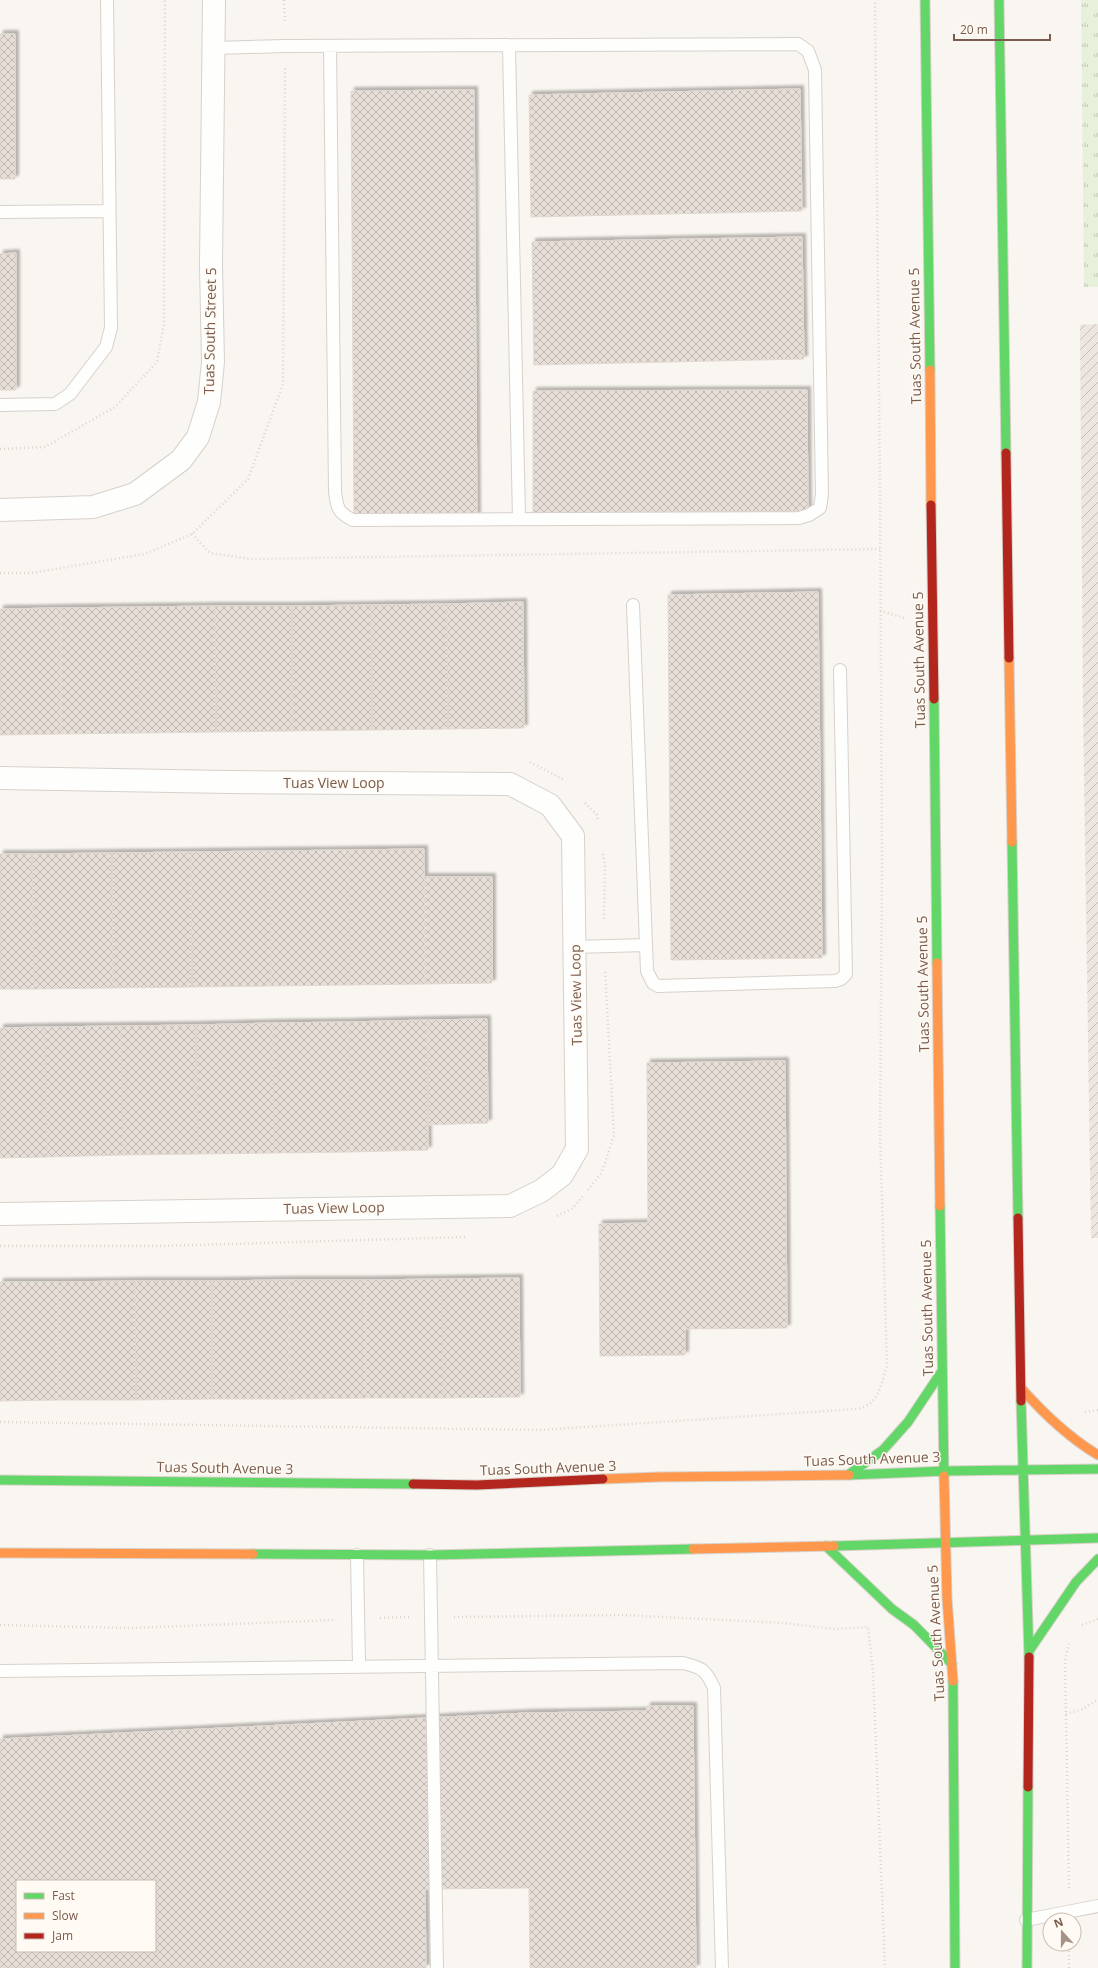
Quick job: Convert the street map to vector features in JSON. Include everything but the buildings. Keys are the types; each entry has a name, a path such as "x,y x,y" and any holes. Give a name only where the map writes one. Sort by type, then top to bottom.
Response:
{"main road":[{"name":"Tuas South Avenue 5","path":"925,0 942,1371 947,1598 954,1693 955,1968"},
{"path":"999,0 1022,1470 1026,1542 1029,1651 1026,1968"},
{"path":"848,1475 883,1450 908,1422 942,1371"},
{"path":"1021,1388 1043,1414 1067,1436 1098,1455"},
{"name":"Tuas South Avenue 3","path":"0,1480 478,1485 659,1477 848,1475 945,1471 1098,1469"},
{"path":"0,1553 430,1555 1026,1542 1098,1538"},
{"path":"826,1546 892,1609 914,1625 952,1664"},
{"path":"1029,1651 1076,1582 1098,1559"}],"street":[{"name":"Tuas South Street 5","path":"0,510 93,507 135,494 181,460 198,437 209,402 213,362 211,265 214,0"},
{"name":"Tuas View Loop","path":"0,778 236,782 510,784 550,805 573,836 577,1149 562,1175 541,1191 510,1206 0,1214"}],"lane":[{"path":"0,405 55,404 70,394 106,347 111,328 107,0"},
{"path":"214,48 330,47 798,44 808,51 815,70 822,494 820,508 809,515 799,518 353,520 342,515 337,505 330,47"},
{"path":"509,46 520,519"},
{"path":"0,212 110,211"},
{"path":"633,605 647,971 653,984 658,986 835,982 846,974 840,670"},
{"path":"574,947 646,945"},
{"path":"357,1555 359,1665"},
{"path":"430,1555 437,1968"},
{"path":"0,1671 359,1665 431,1666 684,1663 699,1667 708,1674 714,1688 722,1968"},
{"path":"1069,1912 1098,1906"},
{"path":"1026,1920 1042,1917"}],"path":[{"path":"0,449 45,447 115,407 157,362 164,323 165,0"},
{"path":"192,534 210,553 252,559 880,549"},
{"path":"526,762 534,762 562,777 567,782"},
{"path":"582,799 596,815 598,822"},
{"path":"552,1218 573,1208 602,1172 614,1135 604,947 605,864 602,850"},
{"path":"0,1246 161,1246 468,1237"},
{"path":"1084,1412 1098,1410"},
{"path":"1079,1628 1083,1624 1098,1619"},
{"path":"868,1627 873,1678 884,1968"},
{"path":"1069,1912 1066,1660 1070,1642"},
{"path":"1066,1714 1083,1709 1098,1699"},
{"path":"1068,1968 1069,1952"}],"shaded area":[{"path":"1098,324 1098,1238 1091,1238 1083,708 1080,325"}],"green space":[{"path":"1081,0 1098,0 1098,287 1084,287"}],"traffic: fast":[{"path":"925,0 930,370"},
{"path":"999,0 1006,453"},
{"path":"934,699 937,963"},
{"path":"1012,842 1018,1218"},
{"path":"940,1206 944,1476"},
{"path":"848,1475 883,1450 908,1422 942,1371"},
{"path":"1021,1401 1029,1657"},
{"path":"849,1475 945,1471 1098,1469"},
{"path":"0,1480 413,1484"},
{"path":"834,1546 1098,1538"},
{"path":"826,1546 892,1609 914,1625 952,1664"},
{"path":"253,1554 430,1555 693,1549"},
{"path":"1029,1651 1076,1582 1098,1559"},
{"path":"953,1681 955,1968"},
{"path":"1027,1968 1028,1787"}],"traffic: slow":[{"path":"930,370 931,505"},
{"path":"1009,658 1012,842"},
{"path":"937,963 940,1206"},
{"path":"1021,1388 1057,1424 1077,1441 1098,1455"},
{"path":"603,1479 849,1475"},
{"path":"944,1476 947,1598 953,1681"},
{"path":"693,1549 834,1546"},
{"path":"0,1553 253,1554"}],"traffic: jam":[{"path":"1006,453 1009,658"},
{"path":"931,505 934,699"},
{"path":"1018,1218 1021,1401"},
{"path":"413,1484 477,1485 603,1479"},
{"path":"1028,1787 1029,1657"}]}
